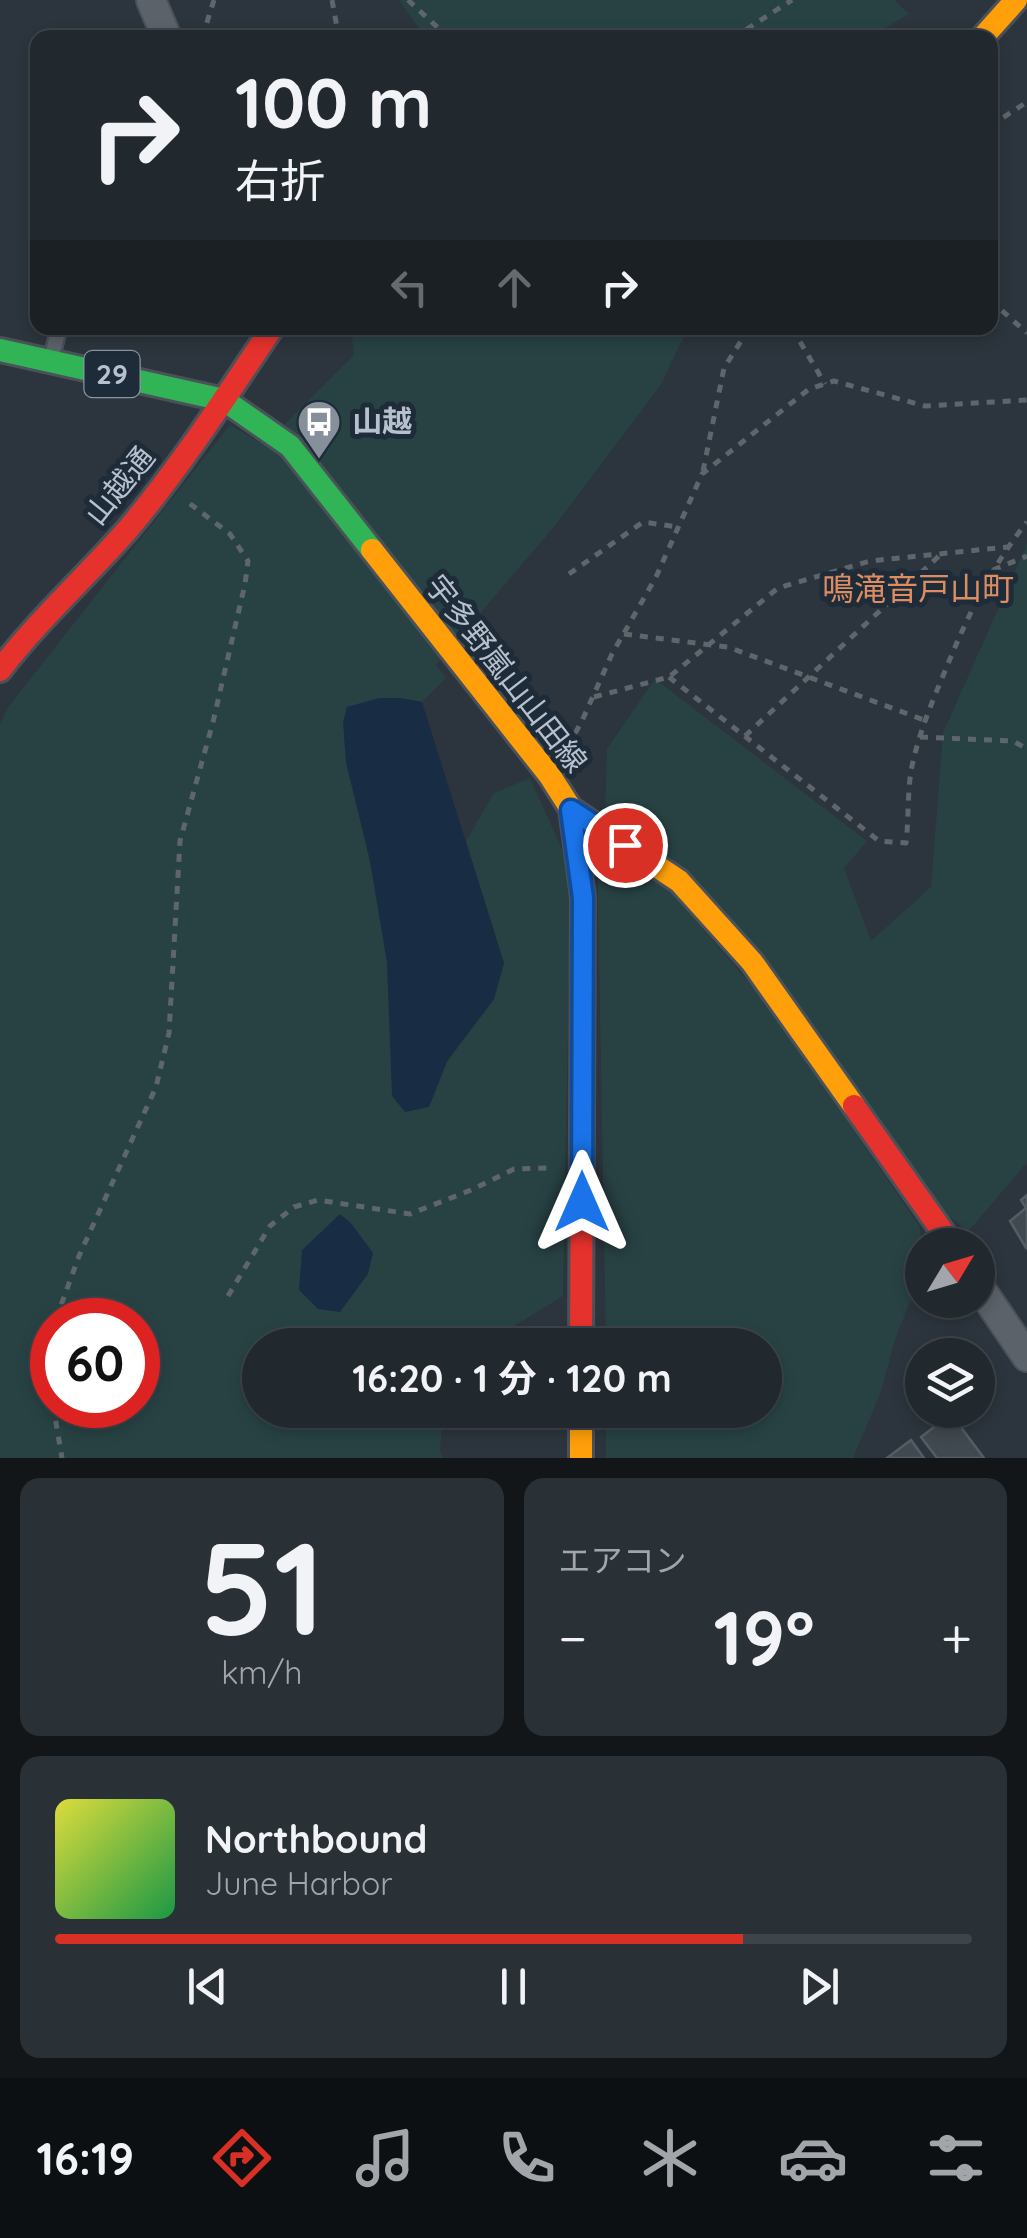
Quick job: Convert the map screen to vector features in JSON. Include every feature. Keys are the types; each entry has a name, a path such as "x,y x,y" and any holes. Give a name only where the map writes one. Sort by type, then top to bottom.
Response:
{"main road":[{"path":"989,30 1016,0"},
{"name":"山越通","path":"0,670 56,602 128,528 267,335"},
{"name":"宇多野嵐山山田線","path":"0,350 224,400 290,446 550,776 571,810 583,898 581,1328"},
{"path":"571,810 679,881 752,962 940,1228"},
{"path":"581,1428 581,1458"}],"street":[{"path":"151,0 164,30"},
{"path":"995,1310 1027,1357"}],"lane":[{"path":"51,360 57,335"}],"path":[{"path":"205,30 214,0"},
{"path":"332,0 339,30"},
{"path":"408,0 440,30"},
{"path":"745,30 792,0"},
{"path":"998,121 1027,102"},
{"path":"998,307 1027,333"},
{"path":"550,776 582,723 656,577 702,474 724,368 745,335"},
{"path":"796,335 825,384"},
{"path":"702,474 809,389 825,384 834,382 926,406 1027,400"},
{"path":"64,1298 156,1087 170,1033 180,841 217,705 248,562 230,534 164,482"},
{"path":"570,574 643,522 678,528"},
{"path":"670,678 879,841 906,843 911,768 924,720 964,624 992,570 1027,522"},
{"path":"593,697 670,678 778,588 870,560 1007,547"},
{"path":"745,736 942,553"},
{"path":"992,570 1027,556"},
{"path":"624,634 728,647 924,720"},
{"path":"920,738 1013,741 1027,750"},
{"path":"228,1296 270,1226 294,1207 318,1200 410,1214 514,1169 582,1166"},
{"path":"57,1428 62,1458"}],"green space":[{"path":"399,0 894,0 909,14 882,30 420,30"},
{"path":"352,335 685,335 660,386 553,528 436,665 446,678 422,702 400,698 346,762 370,861 387,962 392,1056 429,1107 447,1062 494,999 504,963 466,841 494,793 530,778 571,869 563,1296 511,1328 242,1328 242,1428 442,1428 443,1458 0,1458 0,724 9,706 230,425 264,445 354,355"},
{"path":"1027,544 1027,1162 971,1228 963,1228 949,1216 605,815 607,749 655,679 867,841 844,868 871,941 931,887 943,733"},
{"path":"597,844 671,890 744,971 920,1228 905,1228 905,1314 880,1394 853,1458 606,1458 606,1428 782,1428 782,1328 606,1328"}],"water":[{"path":"379,698 422,702 504,963 494,999 447,1061 429,1107 405,1112 392,1096 387,962 370,861 346,762 343,722 347,707"},
{"path":"340,1214 373,1253 368,1274 340,1312 318,1309 299,1290 302,1250"}],"building":[{"path":"1027,1195 1026,1248 1010,1221 1026,1208 1021,1200"},
{"path":"933,1428 962,1428 984,1458 937,1458 921,1437"},
{"path":"911,1440 924,1458 887,1458"}],"traffic: fast":[{"path":"0,350 224,400 290,446 372,550"}],"traffic: slow":[{"path":"989,30 1016,0"},
{"path":"372,550 550,776 571,809 578,859"},
{"path":"571,809 679,881 752,962 854,1106"},
{"path":"581,1428 581,1458"}],"traffic: jam":[{"path":"0,670 148,504 267,335"},
{"path":"578,859 583,898 581,1328"},
{"path":"854,1106 940,1228"}],"place":[{"name":"山越","path":"319,460"}],"district":[{"name":"鳴滝音戸山町","path":"918,589"}],"route":[{"path":"582,1202 583,898 571,810 625,845"}]}
